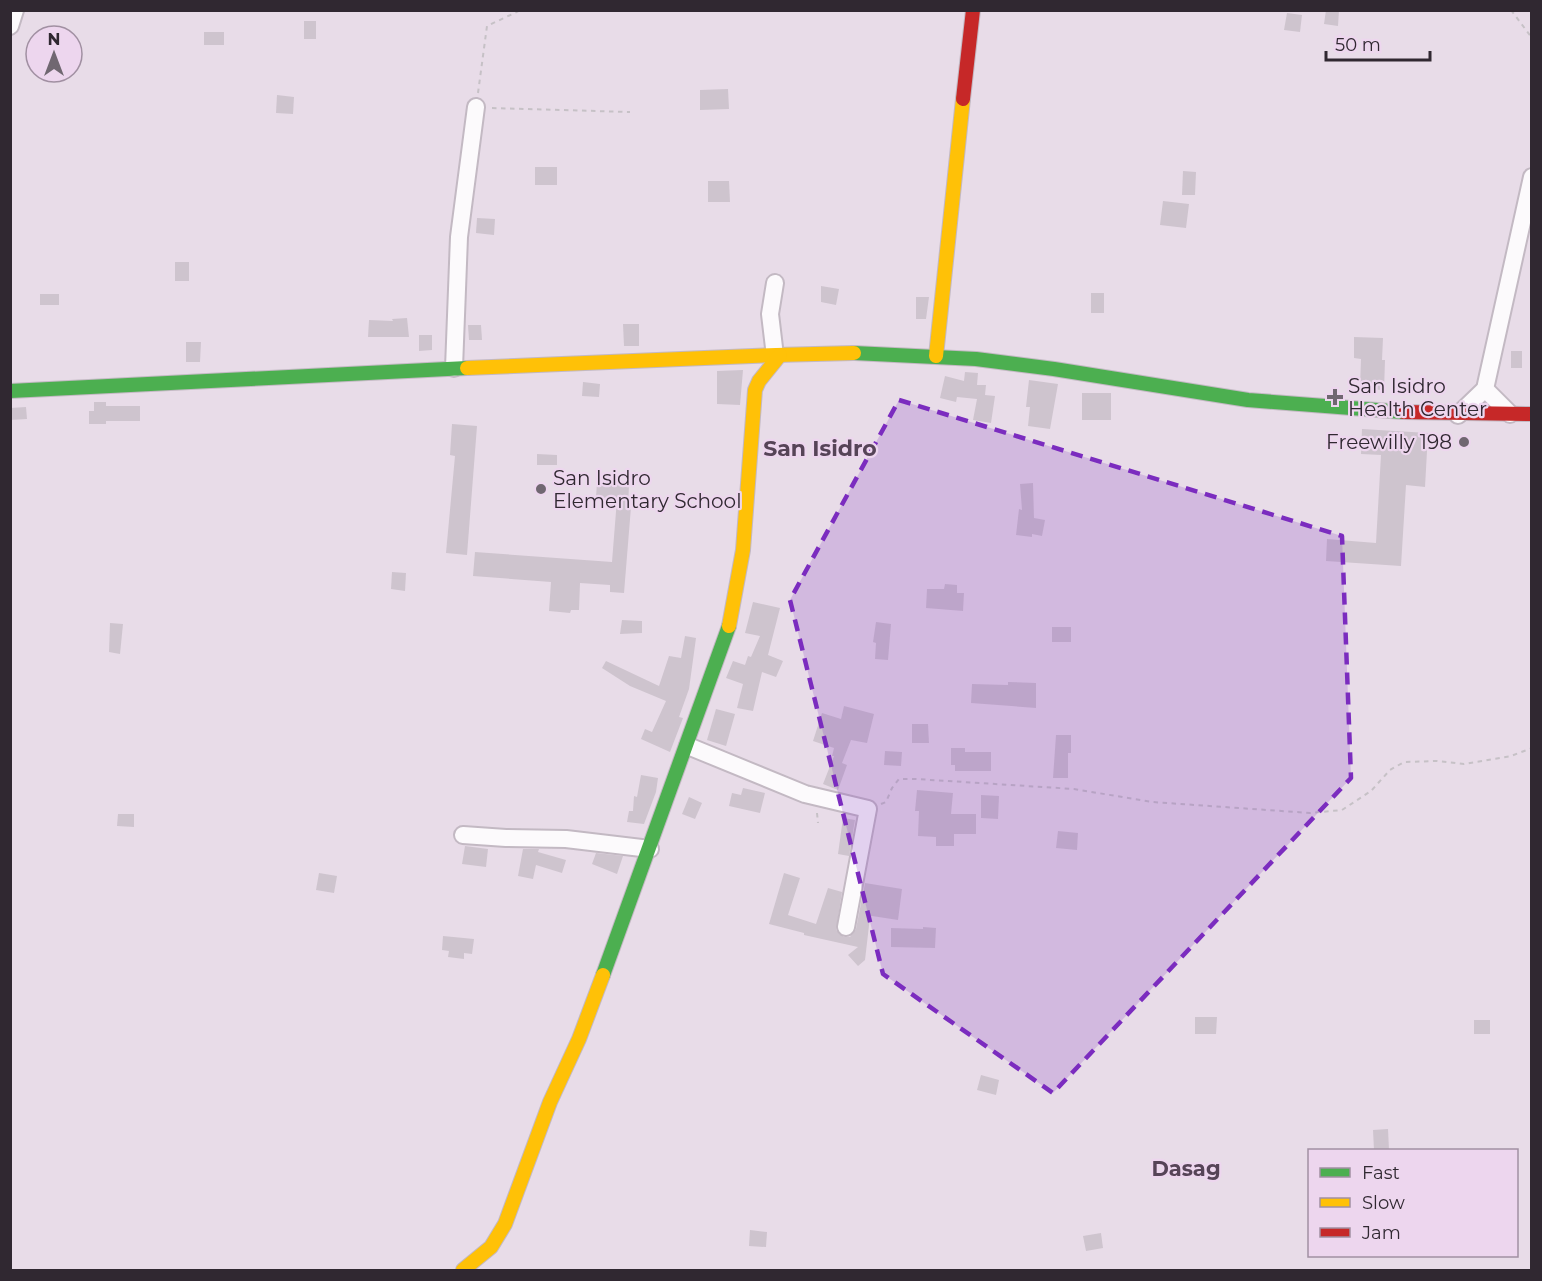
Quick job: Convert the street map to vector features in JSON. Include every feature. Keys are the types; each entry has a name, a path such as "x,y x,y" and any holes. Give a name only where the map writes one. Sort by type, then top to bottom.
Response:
{"street":[{"path":"10,26 15,10"},
{"path":"936,356 973,10"},
{"path":"454,368 459,237 476,107"},
{"path":"1458,415 1485,389 1532,177"},
{"path":"463,1270 491,1247 505,1224 550,1102 579,1039 688,746 732,618 742,552 755,390 777,356 770,314 775,283"},
{"path":"10,391 454,368 777,356 936,356 1023,363 1250,400 1384,412 1458,415 1532,414"},
{"path":"1485,389 1510,414"},
{"path":"688,746 805,794 868,809 846,927"},
{"path":"463,835 576,840 650,849"}],"path":[{"path":"521,10 487,26 476,107 630,112"},
{"path":"1511,10 1532,39"},
{"path":"868,809 886,802 899,779 1074,789 1152,802 1310,813 1342,810 1371,791 1390,770 1404,762 1437,761 1464,764 1511,756 1532,748"}],"highlighted area":[{"path":"899,400 1342,536 1351,778 1053,1093 883,974 790,600"}],"building":[{"path":"1326,10 1339,10 1338,26 1324,24"},
{"path":"1287,13 1302,15 1300,32 1284,30"},
{"path":"304,21 316,21 316,39 304,39"},
{"path":"204,32 224,32 224,45 204,45"},
{"path":"728,89 729,109 700,110 700,90"},
{"path":"277,95 294,97 293,114 276,113"},
{"path":"535,167 557,167 557,185 535,185"},
{"path":"1183,171 1196,172 1195,195 1182,195"},
{"path":"708,181 729,181 730,202 708,202"},
{"path":"1163,201 1189,204 1186,228 1160,225"},
{"path":"477,218 495,219 494,235 476,233"},
{"path":"175,262 189,262 189,281 175,281"},
{"path":"821,286 839,289 836,305 821,302"},
{"path":"1091,293 1104,293 1104,313 1091,313"},
{"path":"40,294 59,294 59,305 40,305"},
{"path":"916,297 929,297 926,319 916,319"},
{"path":"407,318 409,337 368,337 369,320 393,321 392,319"},
{"path":"623,324 639,324 639,346 624,346"},
{"path":"468,325 481,325 482,340 469,340"},
{"path":"419,335 432,335 432,350 419,351"},
{"path":"1354,337 1383,338 1384,390 1360,389 1361,359 1354,358"},
{"path":"186,342 201,342 200,362 186,362"},
{"path":"1511,351 1522,351 1522,368 1511,368"},
{"path":"743,370 740,405 717,404 717,371"},
{"path":"965,372 978,373 977,385 986,385 985,395 995,396 991,423 973,420 977,399 957,397 956,402 940,398 945,376 964,381"},
{"path":"1029,380 1058,384 1050,429 1028,426 1030,407 1026,407"},
{"path":"583,382 600,384 599,397 582,396"},
{"path":"1082,393 1111,393 1111,420 1082,420"},
{"path":"94,402 106,402 106,406 140,406 140,421 106,421 106,424 89,424 89,411 94,411"},
{"path":"26,407 27,419 10,420 10,408"},
{"path":"452,424 477,426 467,555 446,553 455,456 450,455"},
{"path":"1362,429 1428,433 1425,487 1406,485 1401,566 1326,561 1327,539 1376,543 1381,455 1361,454"},
{"path":"537,454 557,455 557,465 537,465"},
{"path":"597,483 629,485 628,507 631,507 624,593 610,592 610,585 580,583 579,610 571,610 570,613 549,611 551,582 473,576 475,552 612,562 617,499 596,497"},
{"path":"1033,483 1034,518 1045,520 1042,536 1016,535 1019,509 1022,510 1020,484"},
{"path":"392,572 406,573 405,591 391,589"},
{"path":"945,584 957,585 957,593 964,593 963,611 926,608 927,589 944,589"},
{"path":"753,602 780,608 768,655 783,661 776,677 762,672 753,711 737,708 743,684 726,678 733,661 745,665 760,636 745,633"},
{"path":"622,620 642,621 642,633 620,634"},
{"path":"876,622 891,624 888,660 875,659 876,643 873,642"},
{"path":"110,623 123,624 120,654 109,652"},
{"path":"1052,627 1071,627 1071,642 1052,642"},
{"path":"685,636 696,638 689,689 679,717 683,718 670,752 641,739 645,729 652,732 666,701 630,686 602,668 606,661 659,686 669,656 681,658"},
{"path":"1008,682 1036,683 1036,708 971,703 972,684 1008,685"},
{"path":"844,706 874,714 867,743 851,740 842,763 847,765 838,790 823,784 834,756 832,756 834,748 813,741 822,713 841,719"},
{"path":"716,709 735,714 726,746 707,740"},
{"path":"912,724 928,724 929,743 912,743"},
{"path":"1056,735 1071,735 1068,778 1053,778"},
{"path":"951,748 965,748 965,752 991,752 991,771 955,771 955,765 951,765"},
{"path":"885,751 902,752 901,766 884,765"},
{"path":"641,775 658,778 656,792 644,824 627,822 629,811 633,811 634,796 637,797"},
{"path":"743,788 765,793 760,813 729,806 732,793 741,795"},
{"path":"917,790 953,793 951,814 976,814 976,834 954,834 954,846 936,846 936,837 918,836 919,811 915,811"},
{"path":"981,795 999,796 998,819 981,818"},
{"path":"689,797 702,803 695,819 682,814"},
{"path":"118,814 134,814 134,827 117,826"},
{"path":"843,818 855,820 849,856 838,854"},
{"path":"1058,831 1078,833 1077,850 1056,848"},
{"path":"465,846 488,849 486,867 462,864"},
{"path":"523,849 539,849 538,852 566,860 562,873 536,865 533,879 518,876"},
{"path":"596,853 623,856 617,874 592,864"},
{"path":"319,873 337,876 334,893 316,890"},
{"path":"784,873 800,878 788,915 816,924 828,888 842,892 836,930 844,937 850,937 856,929 865,883 902,889 898,920 870,917 865,960 858,966 848,955 858,947 804,935 804,933 769,924"},
{"path":"923,927 936,928 935,948 891,947 891,928 923,929"},
{"path":"443,936 474,939 472,954 464,953 464,959 448,957 449,951 442,950"},
{"path":"1195,1017 1217,1017 1216,1034 1195,1034"},
{"path":"1474,1020 1490,1020 1490,1034 1474,1034"},
{"path":"981,1075 999,1080 996,1095 977,1090"},
{"path":"1388,1129 1389,1149 1374,1149 1373,1130"},
{"path":"750,1230 767,1232 766,1247 749,1246"},
{"path":"1101,1233 1103,1248 1086,1251 1083,1236"}],"traffic: fast":[{"path":"854,353 976,359 1248,400 1403,412"},
{"path":"10,391 467,368"},
{"path":"603,975 729,626"}],"traffic: slow":[{"path":"936,356 963,99"},
{"path":"467,368 854,353"},
{"path":"729,626 743,550 755,390 759,381 780,355"},
{"path":"463,1270 491,1247 505,1224 550,1102 579,1039 603,975"}],"traffic: jam":[{"path":"963,99 973,10"},
{"path":"1403,412 1532,414"}],"place":[{"name":"San Isidro Health Center","path":"1335,397"},
{"name":"Freewilly 198","path":"1464,442"},
{"name":"San Isidro Elementary School","path":"541,489"}],"district":[{"name":"San Isidro","path":"820,448"},
{"name":"Dasag","path":"1186,1168"}]}
